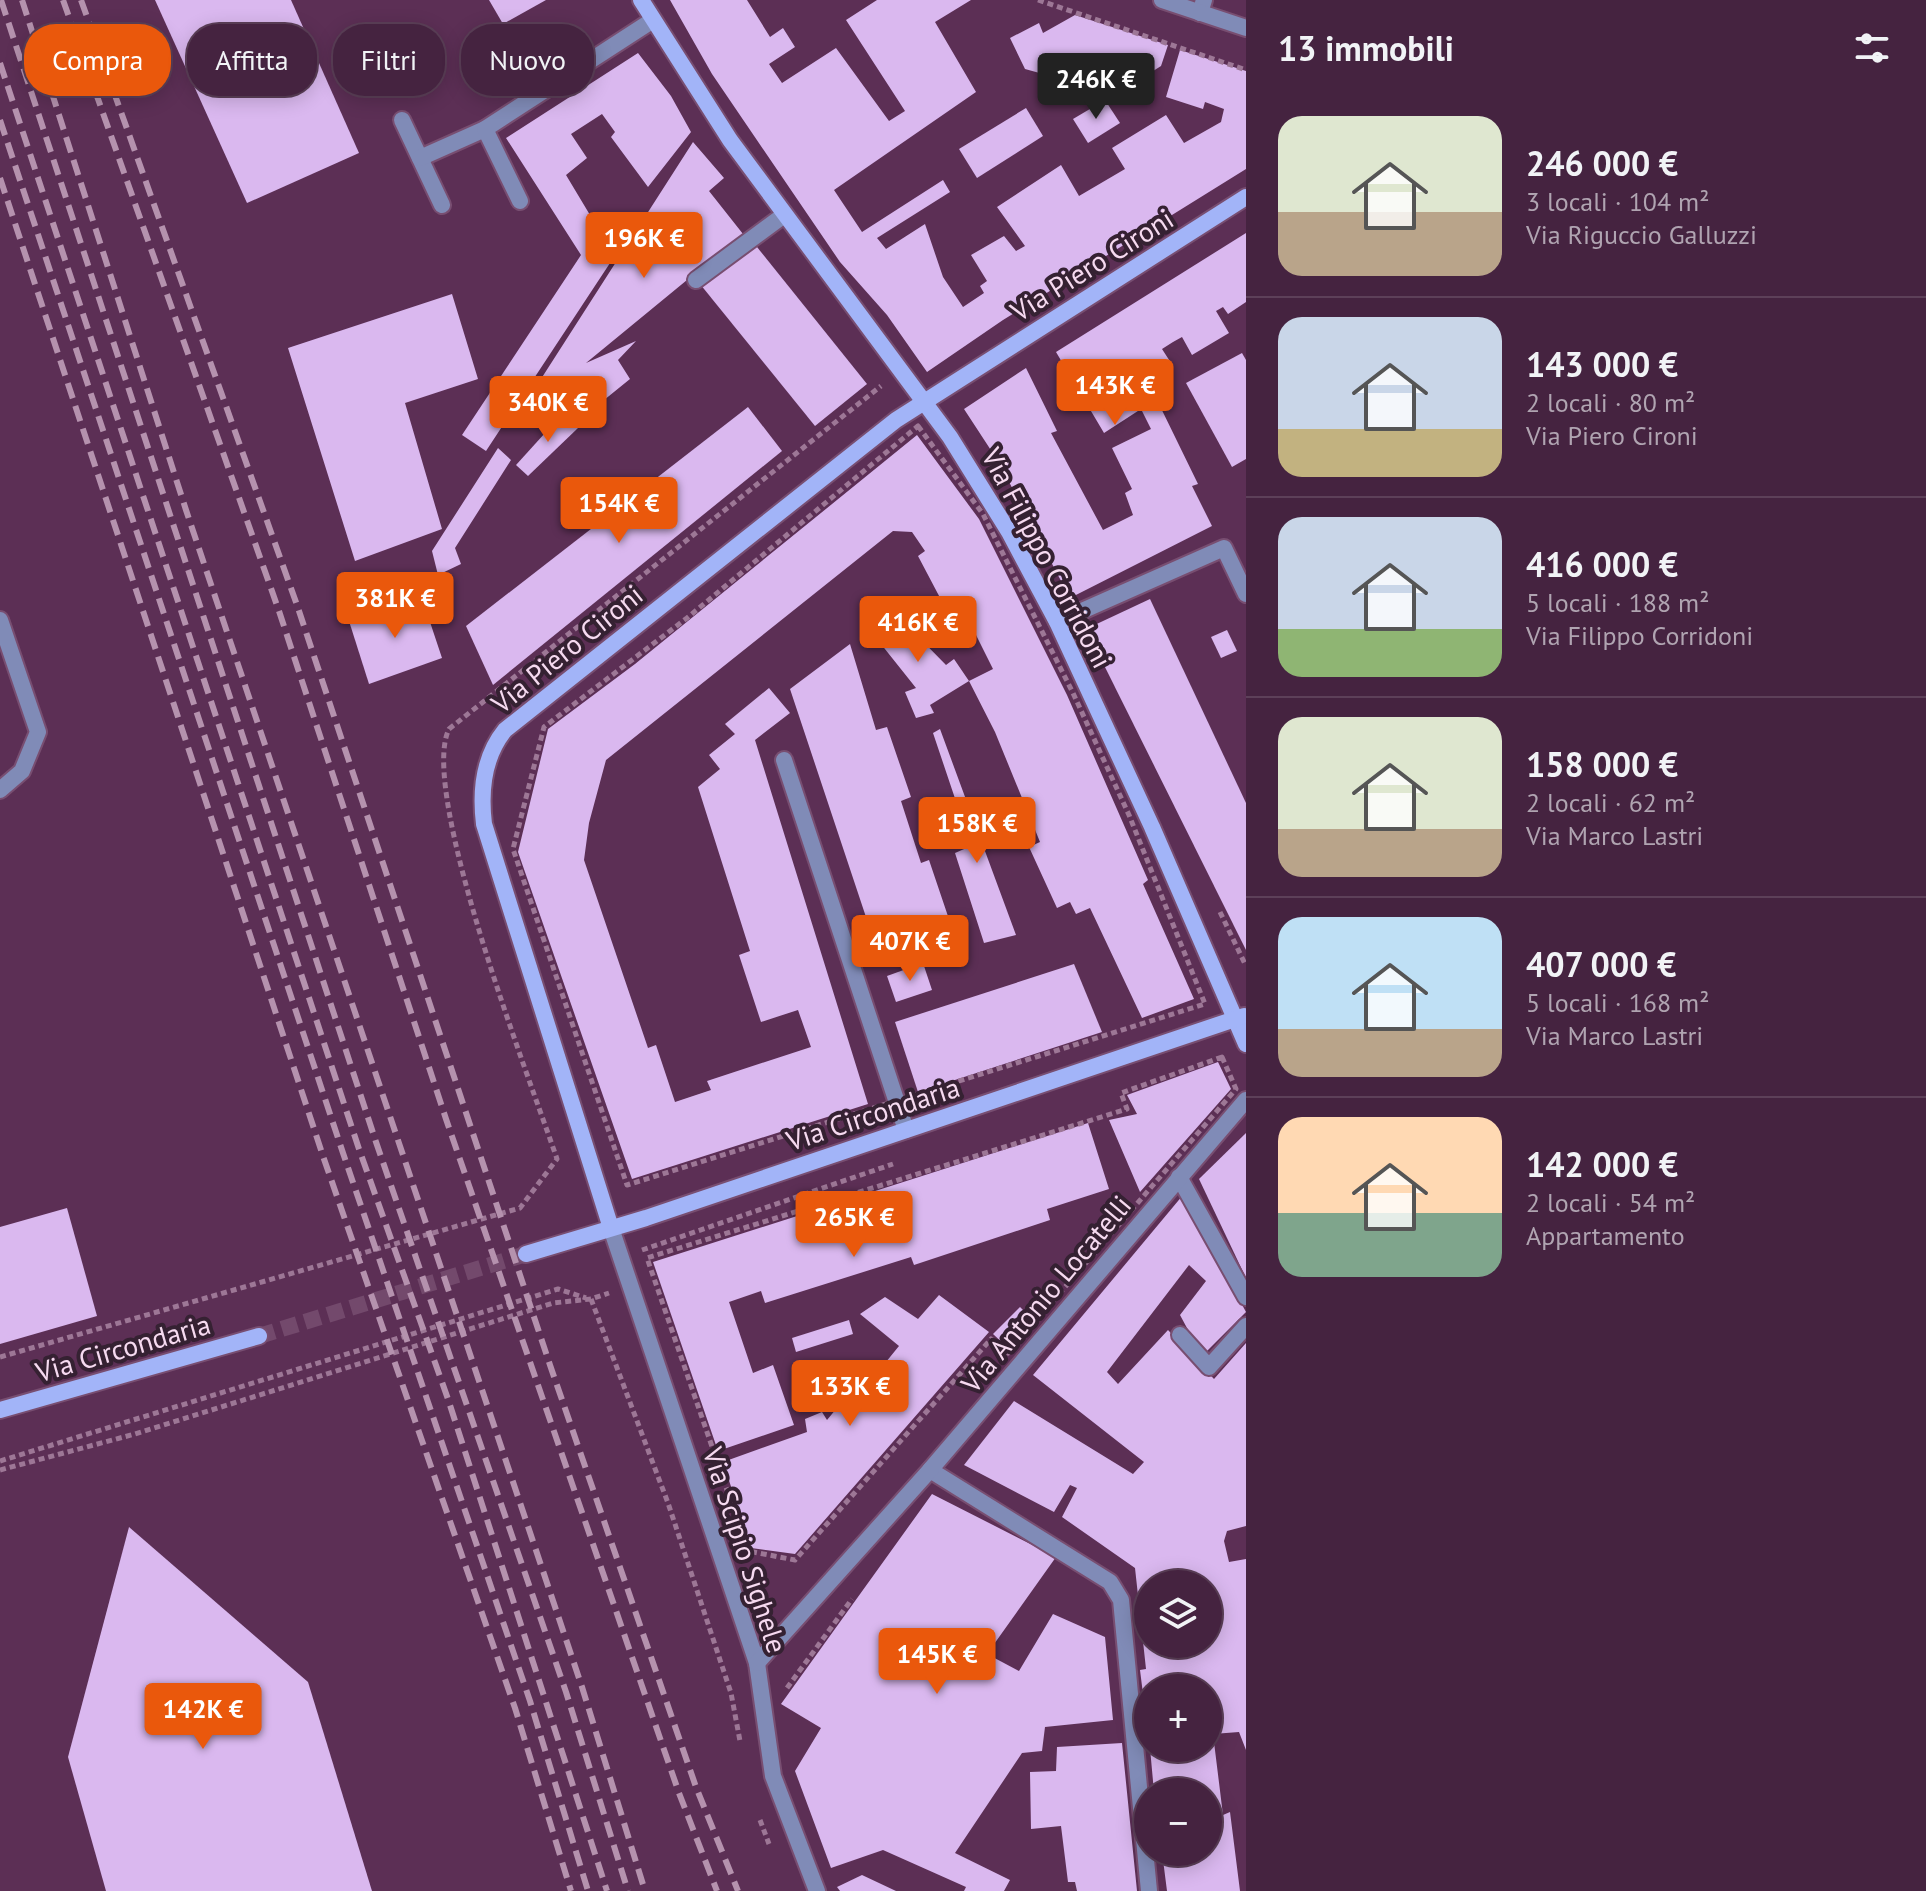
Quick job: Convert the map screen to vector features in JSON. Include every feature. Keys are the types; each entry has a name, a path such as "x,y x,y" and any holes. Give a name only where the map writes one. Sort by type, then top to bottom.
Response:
{"street":[{"name":"Via Filippo Corridoni","path":"641,0 784,215 981,483 1057,622 1241,1018 1246,1044"},
{"path":"1162,0 1202,6 1246,28"},
{"path":"420,158 485,129 653,20"},
{"path":"402,120 442,205"},
{"path":"485,129 520,201"},
{"name":"Via Piero Cironi","path":"611,1228 484,824 482,797 491,753 505,730 896,420 1246,197"},
{"path":"696,280 784,215"},
{"path":"1057,622 1224,548 1246,594"},
{"path":"0,620 38,732 22,771 0,790"},
{"path":"784,760 906,1130"},
{"name":"Via Circondaria","path":"526,1254 1241,1018"},
{"name":"Via Antonio Locatelli","path":"757,1663 930,1470 1246,1100"},
{"path":"1179,1177 1246,1297"},
{"name":"Via Scipio Sighele","path":"611,1228 757,1663 770,1766 817,1891"},
{"path":"1180,1335 1209,1367 1246,1326"},
{"name":"Via Circondaria","path":"0,1410 259,1336"},
{"path":"930,1470 1110,1582 1121,1600 1149,1891"}],"path":[{"path":"1038,0 1246,70"},
{"path":"0,1357 520,1208 557,1159 461,867 442,766 444,740 449,729 882,385"},
{"path":"627,1185 513,849 544,727 687,618 918,426"},
{"path":"1107,1091 1221,1051"},
{"path":"1222,1057 1236,1089 1008,1353 991,1339 795,1560 748,1551 647,1258 1127,1109 1121,1093 1222,1057"},
{"path":"648,1281 640,1250 896,1163"},
{"path":"0,1461 558,1289 591,1299"},
{"path":"0,1470 135,1434 553,1303 591,1299"},
{"path":"591,1299 687,1562 731,1693 742,1756"},
{"path":"756,1811 772,1850"}],"building":[{"path":"155,0 291,0 302,24 187,24 187,71 171,35 171,24 166,24"},
{"path":"489,0 546,0 503,24"},
{"path":"670,0 747,0 770,37 783,28 795,47 769,64 782,83 836,48 889,121 905,111 846,20 877,0 971,0 935,22 976,92 834,190 862,232 943,180 950,192 877,238 886,249 925,224 943,277 963,307 984,293 980,286 987,281 971,255 1004,236 1016,251 1025,246 997,207 1061,165 1079,196 1125,169 1112,148 1166,115 1184,143 1221,122 1224,109 1205,102 1203,109 1166,97 1180,50 1246,71 1246,169 1003,320 927,372 887,315 840,262 712,74"},
{"path":"1075,15 1168,45 1161,66 1109,99 1071,84 1063,72 1054,77 1025,69 1010,38 1039,23 1043,33"},
{"path":"638,53 671,96 691,132 648,187 611,137 615,132 602,114 571,134 587,158 566,175 605,240 598,251 612,260 486,451 462,435 581,255 506,138 571,96 594,96 594,81"},
{"path":"317,58 359,153 247,203 199,96 317,96"},
{"path":"1105,100 1120,123 1088,143 1073,119"},
{"path":"1026,108 1043,136 977,178 959,149"},
{"path":"693,142 724,178 709,191 743,234 586,363 636,341 618,360 630,379 588,413 570,384 523,407"},
{"path":"1246,233 1246,302 1228,314 1223,307 1216,311 1229,333 1192,355 1182,337 1173,342 1162,349 1173,366 1135,389 1146,406 1157,400 1198,484 1192,486 1212,526 1070,598 998,461 964,409 1026,368 1057,431 1051,433 1103,530 1133,515 1125,493 1132,489 1112,448 1151,429 1141,409 1104,433 1056,352"},
{"path":"753,242 867,384 815,426 700,284"},
{"path":"452,294 478,379 405,403 442,529 355,561 288,348"},
{"path":"1242,353 1246,360 1246,459 1232,467 1186,383"},
{"path":"748,407 782,451 493,685 466,626"},
{"path":"565,411 578,428 528,476 516,465"},
{"path":"917,435 979,519 1067,695 1148,880 1143,884 1194,999 1142,1018 1090,908 1076,914 1070,902 1057,908 1029,847 1040,842 995,732 969,681 993,669 970,623 957,630 918,556 925,551 912,532 893,531 606,760 589,823 584,860 648,1048 656,1045 675,1102 711,1090 707,1081 811,1047 798,1010 761,1022 739,955 750,951 698,787 720,769 709,755 735,734 725,724 769,688 790,713 755,740 868,1104 632,1179 518,852 548,729 635,664"},
{"path":"498,448 511,460 455,548 461,564 438,575 432,551"},
{"path":"422,598 442,658 369,684 349,621"},
{"path":"1150,599 1246,803 1246,950 1086,629"},
{"path":"893,611 946,665 954,659 969,681 930,705 934,713 916,718 905,692 916,688 869,629"},
{"path":"1227,630 1237,651 1221,658 1211,637"},
{"path":"850,644 876,730 887,727 911,797 901,801 921,863 929,860 954,934 880,959 790,689"},
{"path":"940,729 1016,935 984,943 955,853 971,846 933,733"},
{"path":"923,963 932,990 896,1002 887,976"},
{"path":"1074,964 1102,1032 918,1092 895,1022"},
{"path":"1218,1062 1231,1089 1140,1192 1109,1120 1137,1114 1127,1095"},
{"path":"1088,1123 1109,1189 1047,1209 1050,1220 914,1265 911,1257 765,1303 761,1291 729,1302 753,1373 773,1365 794,1425 718,1451 653,1262"},
{"path":"1246,1133 1246,1278 1199,1179"},
{"path":"1183,1195 1246,1312 1202,1356 1180,1315 1206,1281 1189,1265 1107,1372 1118,1384 1168,1330 1214,1379 1246,1343 1246,1526 1227,1531 1224,1541 1229,1562 1246,1559 1246,1750 1239,1732 1222,1733 1222,1674 1140,1674 1140,1670 1146,1669 1145,1658 1222,1658 1222,1570 1135,1570 1062,1517 1077,1488 1070,1485 1054,1512 964,1465 1014,1401 1133,1474 1144,1462 1033,1375"},
{"path":"67,1208 97,1316 0,1344 0,1227"},
{"path":"939,1295 989,1332 795,1554 751,1548 723,1462 807,1432 805,1419 822,1412 827,1420 870,1368 877,1373 899,1346 860,1314 885,1297 918,1319"},
{"path":"1020,1307 1033,1320 1007,1347 993,1334"},
{"path":"849,1320 853,1334 796,1352 792,1338"},
{"path":"932,1494 1056,1557 987,1654 1019,1671 1053,1614 1105,1637 1113,1720 1045,1727 1042,1751 1022,1753 955,1853 1010,1880 1004,1891 964,1891 966,1887 883,1850 831,1868 795,1771 821,1728 781,1704"},
{"path":"129,1527 308,1682 372,1891 106,1891 68,1757"},
{"path":"1122,1743 1137,1891 1077,1891 1075,1882 1068,1882 1061,1826 1031,1829 1030,1772 1056,1771 1057,1747"},
{"path":"1151,1762 1216,1762 1218,1778 1153,1778"},
{"path":"1222,1807 1223,1815 1230,1812 1240,1891 1167,1891 1164,1866 1222,1866"},
{"path":"862,1875 896,1891 840,1891 837,1887"}],"tunnel":[{"path":"259,1336 526,1254"}],"railway":[{"path":"1,0 376,1142 566,1692 628,1891"},
{"path":"22,0 186,510 582,1687 645,1891"},
{"path":"63,0 279,611 446,1119 679,1793 717,1891"},
{"path":"81,0 297,605 550,1365 696,1787 738,1891"},
{"path":"0,63 359,1149 448,1399 607,1891"},
{"path":"0,120 343,1153 530,1701 588,1891"},
{"path":"0,178 324,1159 515,1708 571,1891"}]}
